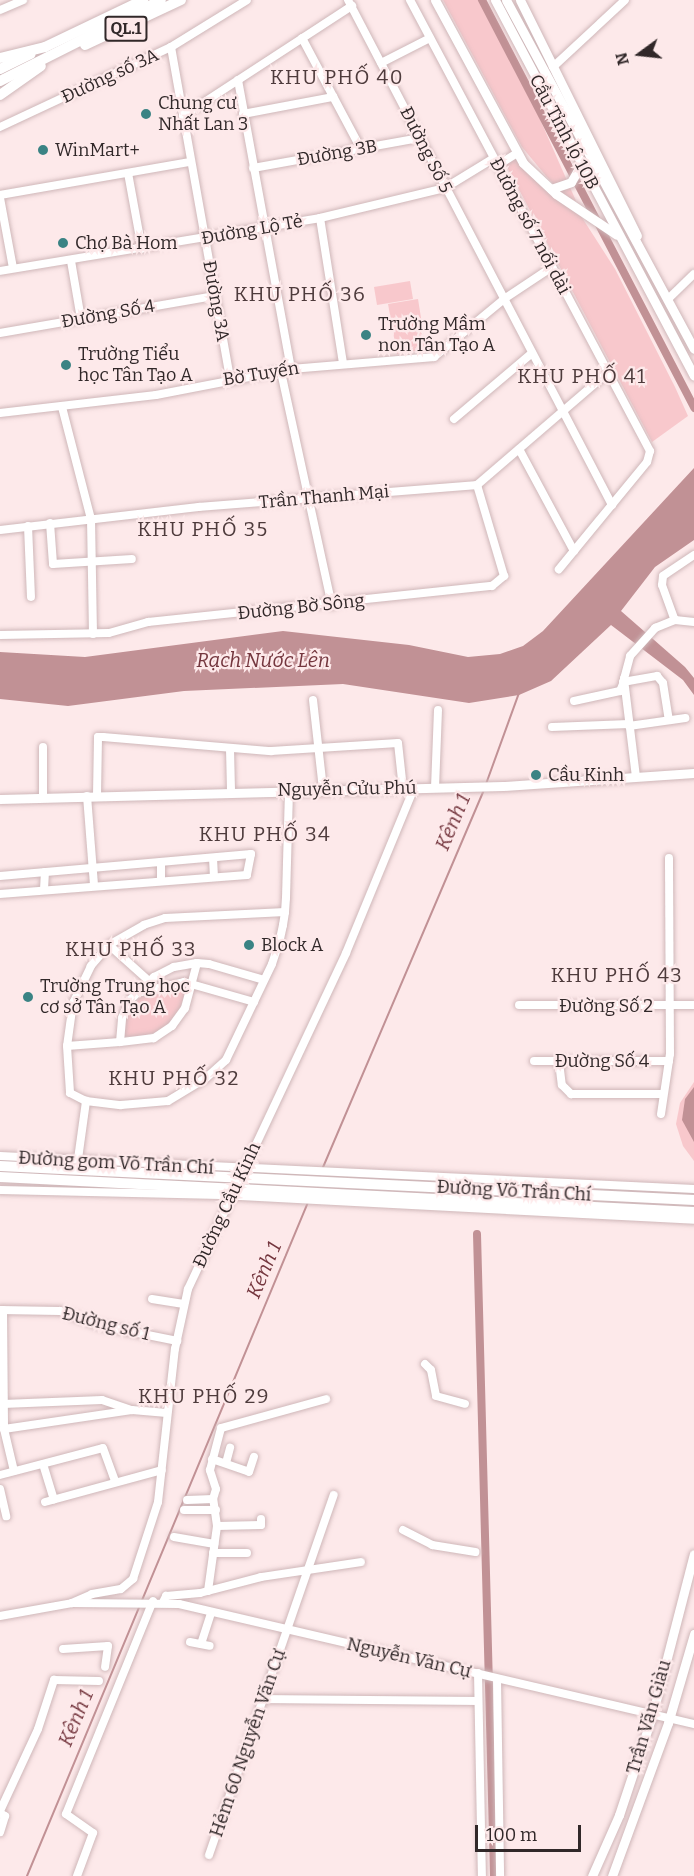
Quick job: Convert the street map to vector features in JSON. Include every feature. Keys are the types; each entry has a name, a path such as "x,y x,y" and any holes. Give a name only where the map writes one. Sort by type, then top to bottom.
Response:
{"highway":[{"name":"QL.1","path":"0,86 47,52 143,0"},
{"name":"QL.1","path":"67,48 161,0"},
{"name":"QL.1","path":"0,58 47,52 99,41 181,0"},
{"name":"QL.1","path":"0,64 47,52"},
{"name":"QL.1","path":"0,95 24,80 47,52"},
{"name":"QL.1","path":"0,69 13,62"},
{"name":"QL.1","path":"0,81 26,68"},
{"path":"0,1166 238,1182 293,1191 335,1188"},
{"path":"0,1177 238,1182"},
{"name":"Đường Võ Trần Chí","path":"335,1188 685,1196"},
{"name":"Đường Võ Trần Chí","path":"335,1188 694,1212"}],"main road":[{"path":"435,0 517,153 554,190 620,237"},
{"name":"Cầu Tỉnh lộ 10B","path":"495,0 694,376"},
{"name":"Cầu Tỉnh lộ 10B","path":"506,0 640,247"},
{"path":"520,0 631,219 640,247 694,349"},
{"path":"554,190 571,182 581,165"},
{"name":"Nguyễn Cửu Phú","path":"0,799 231,791 503,786 694,773"},
{"name":"Trần Văn Giàu","path":"592,1876 619,1815 652,1716 694,1554"},
{"name":"Trần Văn Giàu","path":"612,1876 669,1719 694,1634"}],"street":[{"path":"0,10 23,0"},
{"name":"Đường số 3A","path":"0,127 171,47 247,0"},
{"name":"Đường số 7 nối dài","path":"410,0 650,451 647,462 612,505"},
{"path":"553,67 625,0"},
{"path":"183,116 302,38 350,3"},
{"name":"Đường Số 5","path":"350,3 612,505"},
{"path":"302,38 361,148"},
{"path":"381,63 430,38"},
{"name":"Đường 3A","path":"171,47 230,378"},
{"path":"238,81 291,369"},
{"path":"243,114 333,97"},
{"name":"Đường 3B","path":"253,168 420,138"},
{"name":"Đường Lộ Tẻ","path":"0,271 320,218 445,188 496,161 517,153"},
{"path":"13,268 0,197 190,162"},
{"path":"128,172 142,249"},
{"path":"320,218 343,363"},
{"path":"71,261 81,319"},
{"name":"Bờ Tuyến","path":"0,413 156,395 230,378 291,369 434,357 504,300 552,267"},
{"path":"668,299 694,274"},
{"name":"Đường Số 4","path":"0,333 215,296"},
{"path":"453,419 532,353"},
{"path":"281,372 307,500 332,605"},
{"path":"477,485 607,373"},
{"path":"62,407 91,519 93,634"},
{"path":"519,448 574,551"},
{"name":"Trần Thanh Mại","path":"0,530 50,523 307,500 369,491 477,485"},
{"name":"Đường Bờ Sông","path":"0,634 93,634 148,622 332,605 492,586 504,576 477,485"},
{"path":"559,569 612,505"},
{"path":"50,523 53,564 132,559"},
{"path":"28,526 31,597"},
{"path":"675,620 662,585 663,576 694,555"},
{"path":"574,701 620,691 630,656 655,628 675,620 694,622"},
{"path":"623,683 657,676 663,682 669,720"},
{"path":"623,683 636,777"},
{"path":"313,700 323,789"},
{"path":"435,788 438,710"},
{"path":"552,727 629,725 685,718"},
{"path":"94,885 92,796 98,737 271,751 398,743 403,789"},
{"path":"43,747 43,797"},
{"path":"230,749 231,791"},
{"name":"Đường Cầu Kinh","path":"72,1603 130,1583 151,1532 162,1470 167,1413 184,1304 238,1182 346,953 414,788"},
{"path":"285,912 165,918 144,924 110,945 91,966 73,1003 67,1046 67,1085 70,1093 86,1101 138,1105 168,1101 180,1096 226,1060 264,980 285,912 289,790"},
{"path":"0,876 251,855 247,875 0,894"},
{"path":"213,858 214,877"},
{"path":"661,1114 669,1061 669,858"},
{"path":"161,862 161,881"},
{"path":"44,890 45,872"},
{"path":"110,945 149,981"},
{"path":"120,1042 122,1018 134,996 149,981 174,967 197,963 264,980"},
{"path":"67,1046 120,1042 164,1034 185,1008 197,963"},
{"path":"134,996 166,984 192,983 254,1002"},
{"name":"Đường Số 2","path":"519,1005 694,1005"},
{"name":"Đường Số 4","path":"534,1061 669,1061"},
{"path":"559,1062 561,1085 571,1094 663,1098"},
{"path":"78,1159 86,1101"},
{"name":"Đường gom Võ Trần Chí","path":"0,1156 78,1159 293,1191 335,1188"},
{"name":"Đường gom Võ Trần Chí","path":"0,1190 238,1182 304,1173 335,1188"},
{"path":"335,1188 694,1220"},
{"path":"685,1196 694,1189"},
{"path":"152,1299 184,1304"},
{"path":"2,1310 4,1429 14,1472"},
{"name":"Đường số 1","path":"2,1310 60,1311 98,1325 177,1341"},
{"path":"425,1364 431,1370 436,1396 465,1404"},
{"path":"208,1591 217,1526 213,1499 216,1489 210,1470 221,1428 326,1399"},
{"path":"3,1404 102,1400 132,1410"},
{"path":"4,1429 132,1410 167,1413"},
{"path":"0,1475 103,1448 115,1481"},
{"path":"226,1463 230,1448"},
{"path":"213,1459 249,1472 254,1457"},
{"path":"43,1464 54,1499"},
{"path":"45,1502 162,1470"},
{"path":"0,1489 6,1516"},
{"name":"Hẻm 60 Nguyễn Văn Cự","path":"209,1855 334,1496"},
{"path":"187,1500 213,1499"},
{"path":"184,1510 216,1510"},
{"path":"217,1526 261,1525 261,1519"},
{"path":"403,1530 432,1545 475,1552"},
{"path":"174,1538 213,1549 247,1553"},
{"path":"163,1602 166,1596 208,1591 309,1569 361,1562"},
{"path":"77,1876 93,1833 66,1814 153,1601"},
{"name":"Nguyễn Văn Cự","path":"72,1603 163,1602 694,1724"},
{"path":"0,1616 72,1603"},
{"path":"190,1642 205,1645 210,1612"},
{"path":"63,1650 108,1646 105,1667"},
{"path":"478,1673 482,1876"},
{"path":"497,1679 500,1876"},
{"path":"0,1832 2,1813 38,1729 54,1680 99,1681"},
{"path":"262,1699 477,1701"}],"shaded area":[{"path":"443,0 478,0 539,117 576,201 567,198 522,147"},
{"path":"516,157 534,179 581,216 615,269 675,387 688,416 652,442 505,163"},
{"path":"410,281 413,299 377,305 374,287"},
{"path":"418,299 426,349 397,354 388,304"},
{"path":"188,984 180,1008 164,1030 138,1037 124,1036 126,1015 142,995"},
{"path":"694,1082 694,1161 683,1146 676,1124 680,1103"}],"water":[{"name":"Rạch Nước Lên","path":"694,468 694,540 655,567 621,611 685,667 694,678 694,695 683,680 611,625 551,681 519,695 469,703 343,684 184,691 68,706 0,699 0,652 85,657 283,631 409,645 468,657 500,654 523,646 543,631"},
{"path":"694,1087 694,1142 682,1120 685,1099"}],"waterway":[{"path":"482,0 694,408"},
{"name":"Kênh 1","path":"486,784 519,693"},
{"name":"Kênh 1","path":"318,1179 484,789"},
{"name":"Kênh 1","path":"27,1876 309,1200"},
{"name":"Kênh 1","path":"477,1234 494,1876"}],"place":[{"name":"Chung cư Nhất Lan 3","path":"146,114"},
{"name":"WinMart+","path":"43,150"},
{"name":"Chợ Bà Hom","path":"63,243"},
{"name":"Trường Mầm non Tân Tạo A","path":"366,335"},
{"name":"Trường Tiểu học Tân Tạo A","path":"66,365"},
{"name":"Cầu Kinh","path":"536,775"},
{"name":"Block A","path":"249,945"},
{"name":"Trường Trung học cơ sở Tân Tạo A","path":"28,997"}],"district":[{"name":"KHU PHỐ 40","path":"337,77"},
{"name":"KHU PHỐ 36","path":"300,294"},
{"name":"KHU PHỐ 41","path":"582,376"},
{"name":"KHU PHỐ 35","path":"203,529"},
{"name":"KHU PHỐ 34","path":"265,834"},
{"name":"KHU PHỐ 33","path":"131,949"},
{"name":"KHU PHỐ 43","path":"617,975"},
{"name":"KHU PHỐ 32","path":"174,1078"},
{"name":"KHU PHỐ 29","path":"204,1396"}]}
